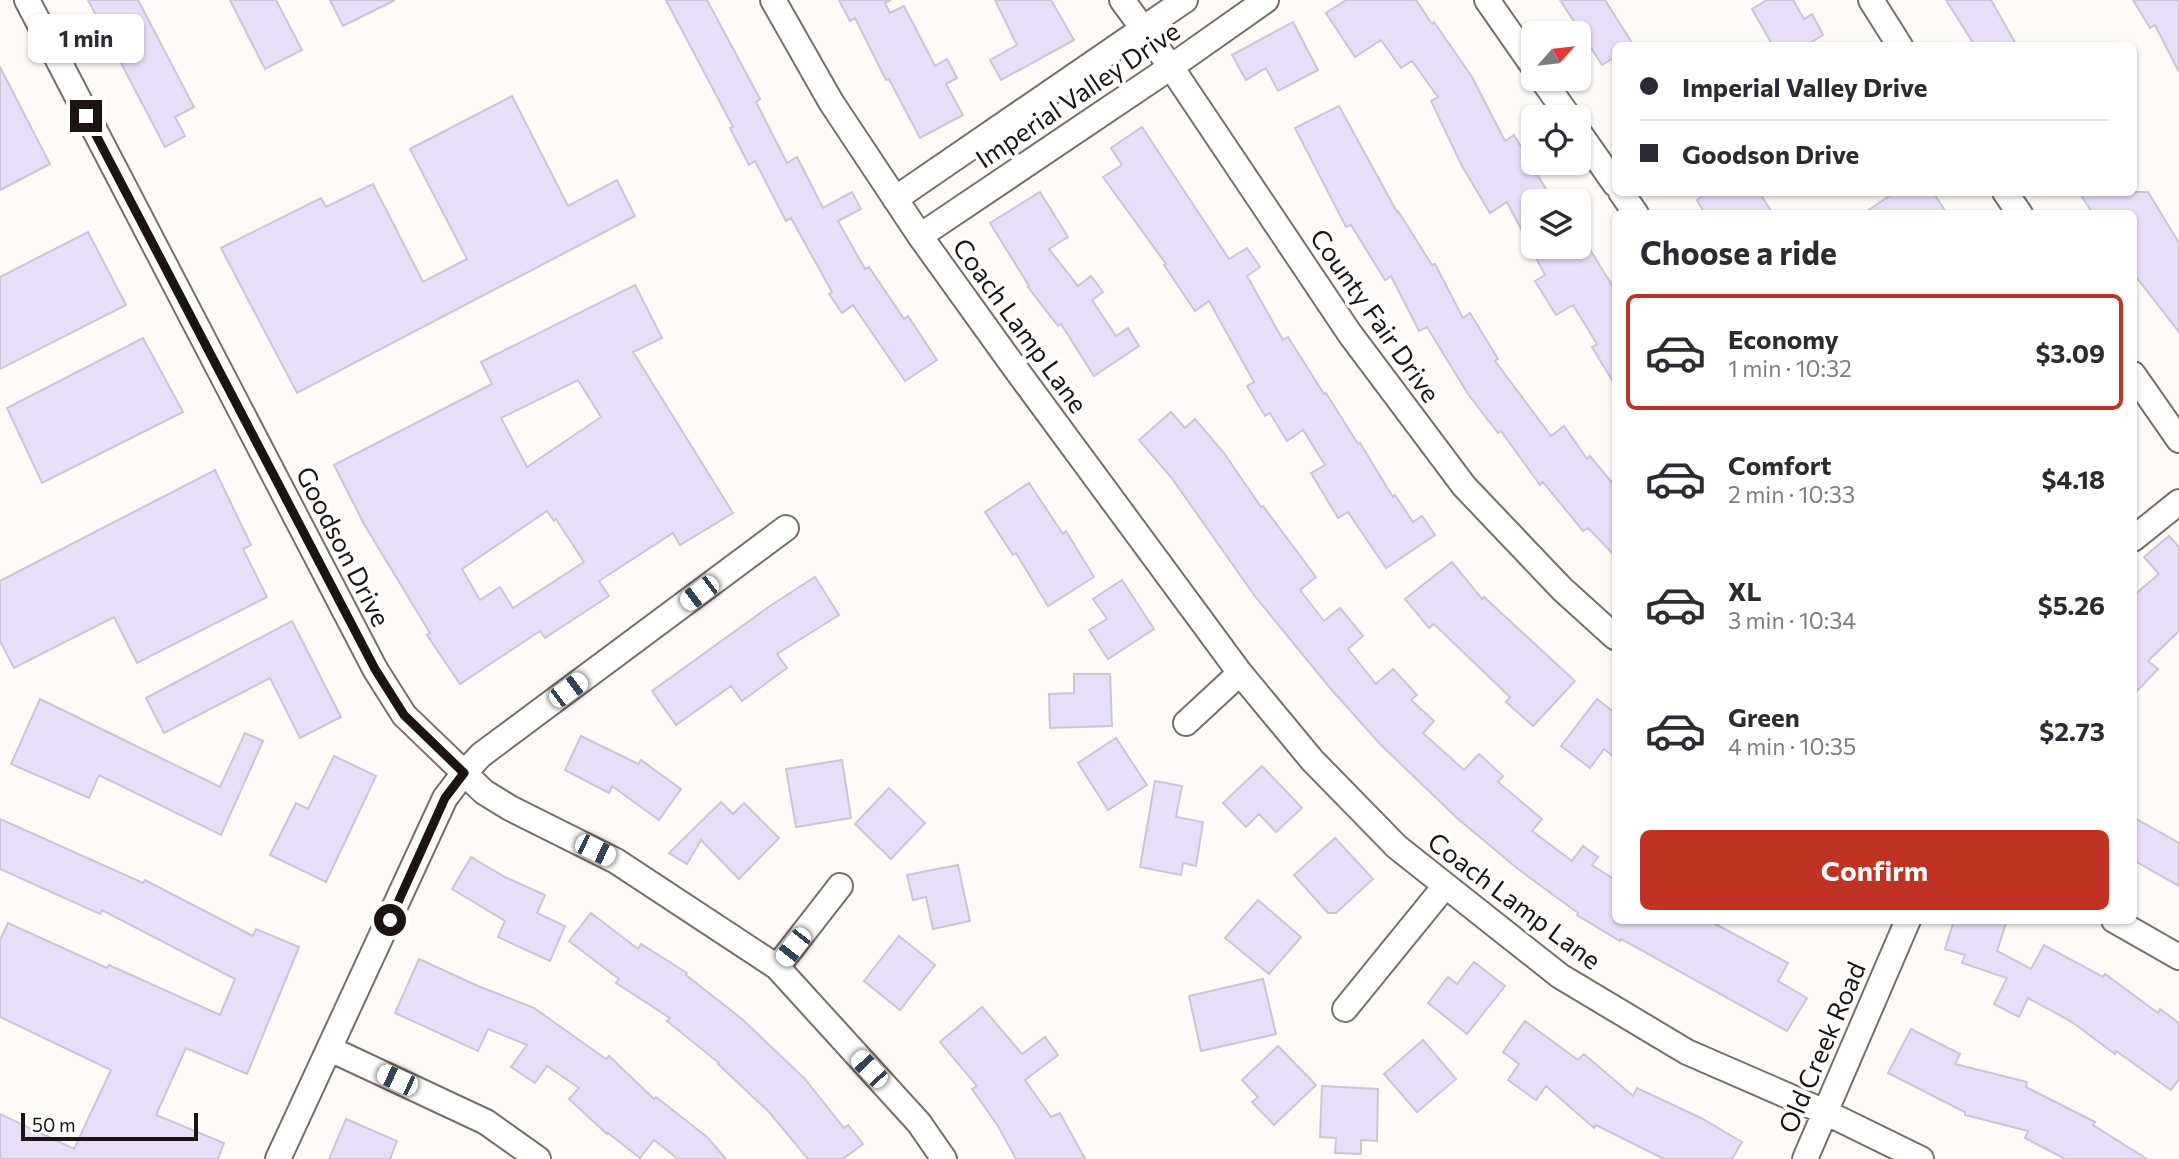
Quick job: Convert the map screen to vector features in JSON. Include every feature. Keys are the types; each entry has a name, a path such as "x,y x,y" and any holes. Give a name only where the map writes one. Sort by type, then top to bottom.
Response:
{"street":[{"name":"Goodson Drive","path":"27,0 375,669 404,715 484,792 510,808 616,861 777,967 919,1123 944,1159"},
{"name":"Coach Lamp Lane","path":"773,0 831,102 920,236 1240,673 1312,761 1397,847 1560,976 1594,997 1687,1052 1825,1112 1921,1159"},
{"name":"County Fair Drive","path":"1122,0 1171,67 1350,334 1464,486 1562,589 1612,634"},
{"name":"Imperial Valley Drive","path":"895,199 1185,0"},
{"name":"Imperial Valley Drive","path":"920,236 1266,0"},
{"path":"1488,0 1521,48"},
{"path":"1871,0 1897,42"},
{"path":"1591,150 1612,180"},
{"path":"2137,380 2179,440"},
{"path":"2137,536 2179,502"},
{"path":"278,1159 445,798 464,773 481,755 786,527"},
{"path":"1186,723 1240,673"},
{"path":"777,967 840,886"},
{"path":"1345,1009 1445,886"},
{"name":"Old Creek Road","path":"1805,1159 1906,924"},
{"path":"2121,924 2179,957"},
{"path":"330,1049 486,1122 538,1159"}],"building":[{"path":"88,0 138,0 194,107 175,117 185,136 165,147"},
{"path":"230,0 276,0 302,50 265,69"},
{"path":"330,0 395,0 343,26"},
{"path":"666,0 707,0 760,99 756,102 787,163 797,157 823,208 852,192 861,209 838,221 865,269 869,267 904,319 908,316 937,360 905,381 853,305 842,313 829,294 832,292 791,218 786,221 755,161 749,165 730,128 733,127"},
{"path":"839,0 891,0 885,3 890,13 904,6 935,66 947,59 957,78 946,84 963,115 920,138 889,79 886,80 855,18 850,21"},
{"path":"995,0 1051,0 1074,40 1001,80 990,60 1017,45"},
{"path":"1346,0 1416,0 1472,77 1505,141 1514,135 1521,147 1521,175 1538,175 1546,189 1521,189 1521,229 1507,202 1490,213 1462,166 1431,101 1438,97 1412,61 1401,68 1381,40 1355,57 1326,13"},
{"path":"1560,0 1605,0 1631,42 1612,42 1612,59 1602,65 1591,48 1591,21 1574,21"},
{"path":"1767,0 1793,0 1804,19 1812,14 1823,35 1812,42 1771,42 1752,9"},
{"path":"1946,0 1991,0 2015,42 1972,42"},
{"path":"2133,0 2179,0 2179,72 2155,25 2150,28"},
{"path":"1293,22 1318,70 1278,91 1266,68 1246,80 1232,55"},
{"path":"0,67 50,164 0,190"},
{"path":"512,96 568,206 617,180 635,216 297,393 221,248 321,198 326,207 373,184 423,282 467,259 410,149"},
{"path":"1339,106 1397,212 1432,265 1435,264 1463,318 1470,313 1498,359 1495,361 1551,436 1564,426 1587,459 1590,456 1612,482 1612,553 1588,528 1583,531 1543,482 1540,485 1501,431 1498,433 1468,394 1427,327 1419,331 1391,276 1385,280 1351,225 1346,227 1295,128"},
{"path":"1142,127 1229,259 1247,248 1260,267 1247,276 1283,340 1288,337 1393,497 1395,495 1413,522 1422,516 1435,535 1386,568 1348,512 1338,518 1311,473 1325,465 1303,430 1287,441 1270,413 1265,416 1247,386 1254,382 1209,301 1195,311 1164,265 1166,264 1103,177 1122,165 1111,148"},
{"path":"1040,192 1068,237 1049,249 1078,286 1091,276 1103,292 1092,300 1116,336 1128,328 1139,346 1094,376 1061,324 1058,326 1028,287 990,223"},
{"path":"2137,192 2148,192 2179,243 2179,332 2137,278 2137,210 2090,210 2082,196 2137,196"},
{"path":"1702,196 1762,196 1770,210 1703,210 1697,200"},
{"path":"1889,196 1936,196 1944,210 1869,210"},
{"path":"88,232 126,305 0,369 0,277"},
{"path":"1591,251 1612,285 1612,380 1592,347 1597,344 1573,305 1556,315 1535,281 1545,275 1537,259 1591,259"},
{"path":"635,285 662,338 633,352 733,513 680,545 673,533 599,581 609,596 545,638 540,631 460,684 427,635 430,633 364,524 334,465 492,384 481,362","holes":["578,380 601,417 527,467 501,418","547,511 554,521 556,519 584,562 513,608 500,587 480,600 462,569"]},
{"path":"143,338 183,412 42,483 7,408"},
{"path":"1171,412 1185,428 1195,419 1224,453 1261,507 1263,506 1316,577 1300,590 1324,621 1340,608 1363,636 1348,649 1376,684 1393,669 1417,695 1411,700 1434,721 1423,733 1464,770 1479,754 1503,776 1498,782 1542,819 1532,831 1572,861 1583,846 1598,857 1592,865 1612,878 1612,924 1715,924 1788,963 1778,981 1807,998 1787,1031 1577,915 1578,913 1518,869 1457,818 1381,745 1330,688 1254,595 1171,477 1139,440"},
{"path":"215,470 251,545 243,549 267,597 137,663 114,617 14,668 0,641 0,581"},
{"path":"1029,483 1063,534 1066,531 1094,577 1048,606 1016,553 1013,555 985,512"},
{"path":"2169,536 2179,547 2179,631 2148,661 2158,669 2137,691 2137,593 2159,574 2144,557"},
{"path":"1452,562 1482,599 1484,597 1575,681 1533,726 1506,702 1510,697 1434,624 1429,628 1405,599"},
{"path":"815,577 839,615 777,654 787,668 742,701 731,686 676,725 652,691 767,608"},
{"path":"1122,580 1154,629 1108,659 1089,630 1107,619 1093,599"},
{"path":"292,621 341,717 300,738 270,678 164,733 146,698"},
{"path":"1074,674 1110,674 1112,726 1050,728 1049,694 1074,693"},
{"path":"40,699 220,787 245,733 263,741 221,835 99,775 89,798 11,764"},
{"path":"1597,699 1612,711 1612,756 1604,749 1590,768 1561,746"},
{"path":"581,736 638,764 641,760 681,789 659,820 612,786 609,793 565,770"},
{"path":"1116,738 1147,785 1108,810 1078,763"},
{"path":"334,756 376,776 326,882 270,855 296,803 308,809"},
{"path":"842,760 851,818 796,827 786,769"},
{"path":"1262,766 1302,808 1276,832 1259,814 1246,827 1223,803"},
{"path":"1155,781 1182,786 1176,817 1203,822 1196,866 1183,863 1181,875 1140,867"},
{"path":"889,788 925,823 891,859 855,824"},
{"path":"721,802 733,814 744,803 779,838 739,879 701,840 687,864 669,853"},
{"path":"0,819 143,883 145,880 253,936 256,929 299,947 247,1074 186,1048 156,1115 224,1143 218,1159 0,1159 0,1114 74,1149 111,1070 0,1017 0,940 8,923 220,1015 235,979 102,910 100,914 0,869"},
{"path":"2137,819 2179,843 2179,886 2137,862"},
{"path":"1335,838 1373,879 1336,913 1328,913 1294,875"},
{"path":"471,857 505,877 545,895 537,913 565,926 550,961 498,937 505,921 452,889"},
{"path":"958,865 970,921 933,929 926,897 913,900 907,875"},
{"path":"1258,900 1301,937 1269,974 1225,938"},
{"path":"591,913 638,949 641,944 687,973 686,975 742,1019 804,1078 844,1128 848,1125 863,1144 843,1159 808,1159 769,1112 719,1063 667,1021 670,1018 616,983 619,979 569,941"},
{"path":"1953,924 2006,924 1997,951 2031,969 2044,945 2103,977 2105,974 2158,1013 2160,1009 2179,1023 2179,1079 2171,1090 2072,1022 2028,998 2019,1017 1994,1004 2007,978 1962,963 1965,955 1945,949"},
{"path":"899,936 935,965 900,1010 864,981"},
{"path":"419,959 534,1008 606,1059 609,1056 654,1099 656,1097 707,1137 726,1159 678,1159 654,1140 640,1158 607,1134 569,1099 579,1088 547,1066 535,1083 511,1067 527,1045 488,1029 478,1051 395,1013"},
{"path":"1474,962 1505,986 1467,1034 1428,1003 1448,977 1457,984"},
{"path":"1263,979 1276,1034 1201,1051 1189,996"},
{"path":"982,1007 1022,1054 1045,1037 1058,1055 1025,1080 1051,1117 1060,1113 1085,1159 1016,1159 998,1126 972,1089 977,1086 940,1042"},
{"path":"1525,1021 1578,1060 1584,1054 1633,1096 1637,1088 1701,1118 1742,1142 1732,1159 1664,1159 1596,1125 1594,1128 1546,1086 1536,1100 1508,1080 1519,1064 1503,1052"},
{"path":"1911,1029 1960,1054 1955,1064 2027,1082 2026,1087 2095,1122 2093,1125 2147,1159 2065,1159 2025,1138 2028,1131 1965,1115 1965,1112 1888,1073"},
{"path":"1423,1040 1456,1079 1417,1112 1384,1074"},
{"path":"1278,1046 1316,1085 1274,1125 1252,1102 1258,1097 1242,1080"},
{"path":"1322,1086 1378,1089 1377,1141 1361,1140 1361,1154 1335,1153 1336,1138 1320,1137"},
{"path":"346,1119 397,1141 390,1159 329,1159"}],"route":[{"path":"86,116 375,669 404,715 464,773 445,798 390,920"}]}
